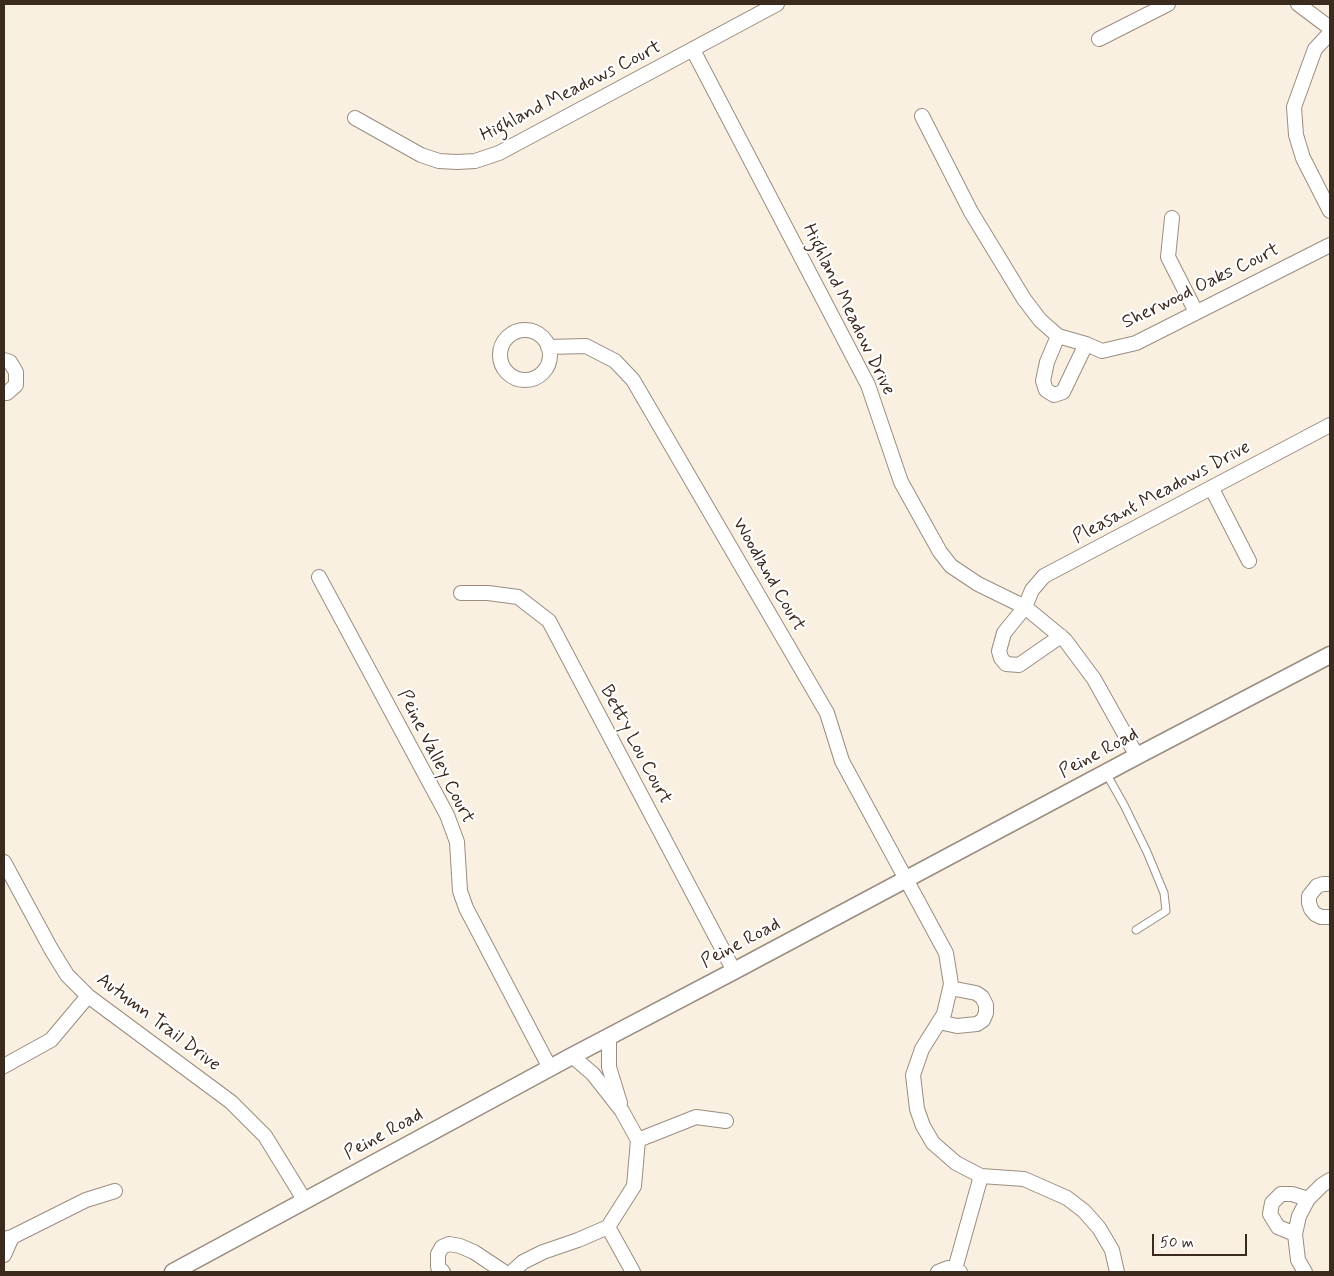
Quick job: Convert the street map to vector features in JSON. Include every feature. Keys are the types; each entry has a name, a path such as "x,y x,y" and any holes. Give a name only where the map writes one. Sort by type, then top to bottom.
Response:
{"street":[{"name":"Highland Meadows Court","path":"355,118 421,155 439,161 475,161 499,153 777,4"},
{"path":"1099,39 1168,4"},
{"path":"1298,4 1330,28"},
{"path":"1330,33 1315,50 1294,107 1296,136 1303,158 1330,210"},
{"name":"Highland Meadow Drive","path":"694,50 868,385 901,482 931,537 951,566 978,584 1025,607 1066,640 1094,679 1137,756"},
{"name":"Sherwood Oaks Court","path":"922,116 970,212 1024,299 1040,320 1058,336 1102,351 1136,343 1330,244"},
{"path":"1172,218 1168,257 1196,312"},
{"path":"1058,336 1046,362 1044,381 1046,390 1054,395 1063,392 1086,344"},
{"name":"Woodland Court","path":"548,347 586,346 615,361 633,380 827,713 842,760 946,953 951,984 944,1014 922,1050 913,1075 917,1109 923,1126 933,1143 956,1162 981,1176"},
{"path":"4,360 10,362 16,372 16,385 8,393 4,393"},
{"name":"Pleasant Meadows Drive","path":"1025,607 1032,590 1044,576 1212,489 1330,425"},
{"path":"1212,489 1250,561"},
{"name":"Peine Valley Court","path":"319,576 447,815 457,842 460,891 466,908 550,1068"},
{"name":"Betty Lou Court","path":"461,594 488,593 518,597 549,621 734,972"},
{"path":"1025,607 1004,633 999,651 1001,658 1006,664 1019,664 1060,636"},
{"name":"Peine Road","path":"173,1272 572,1056 734,972 907,878 1330,655"},
{"name":"Autumn Trail Drive","path":"4,862 67,975 88,996 231,1102 265,1136 305,1201"},
{"path":"1330,884 1317,886 1309,896 1309,903 1315,914 1321,917 1330,917"},
{"path":"939,1022 958,1026 977,1024 983,1020 986,1013 986,1005 982,997 976,993 950,988"},
{"path":"4,1066 51,1040 88,996"},
{"path":"610,1036 609,1066 622,1111"},
{"path":"512,1272 523,1262 544,1252 608,1227 634,1186 638,1140 622,1111 593,1074 572,1056"},
{"path":"638,1140 696,1117 726,1122"},
{"path":"938,1272 948,1268 958,1271 981,1176 1024,1178 1067,1198 1084,1211 1099,1228 1112,1250 1117,1272"},
{"path":"1305,1272 1298,1260 1294,1234 1299,1216 1308,1199 1330,1180"},
{"path":"4,1256 8,1238 86,1200 116,1191"},
{"path":"1294,1234 1278,1227 1270,1214 1272,1203 1281,1194 1292,1194 1308,1199"},
{"path":"608,1227 633,1272"},
{"path":"443,1272 438,1267 438,1254 442,1247 448,1244 460,1246 474,1252 504,1272"}],"lane":[{"path":"1105,773 1148,852 1164,893 1166,911 1136,930"}]}
